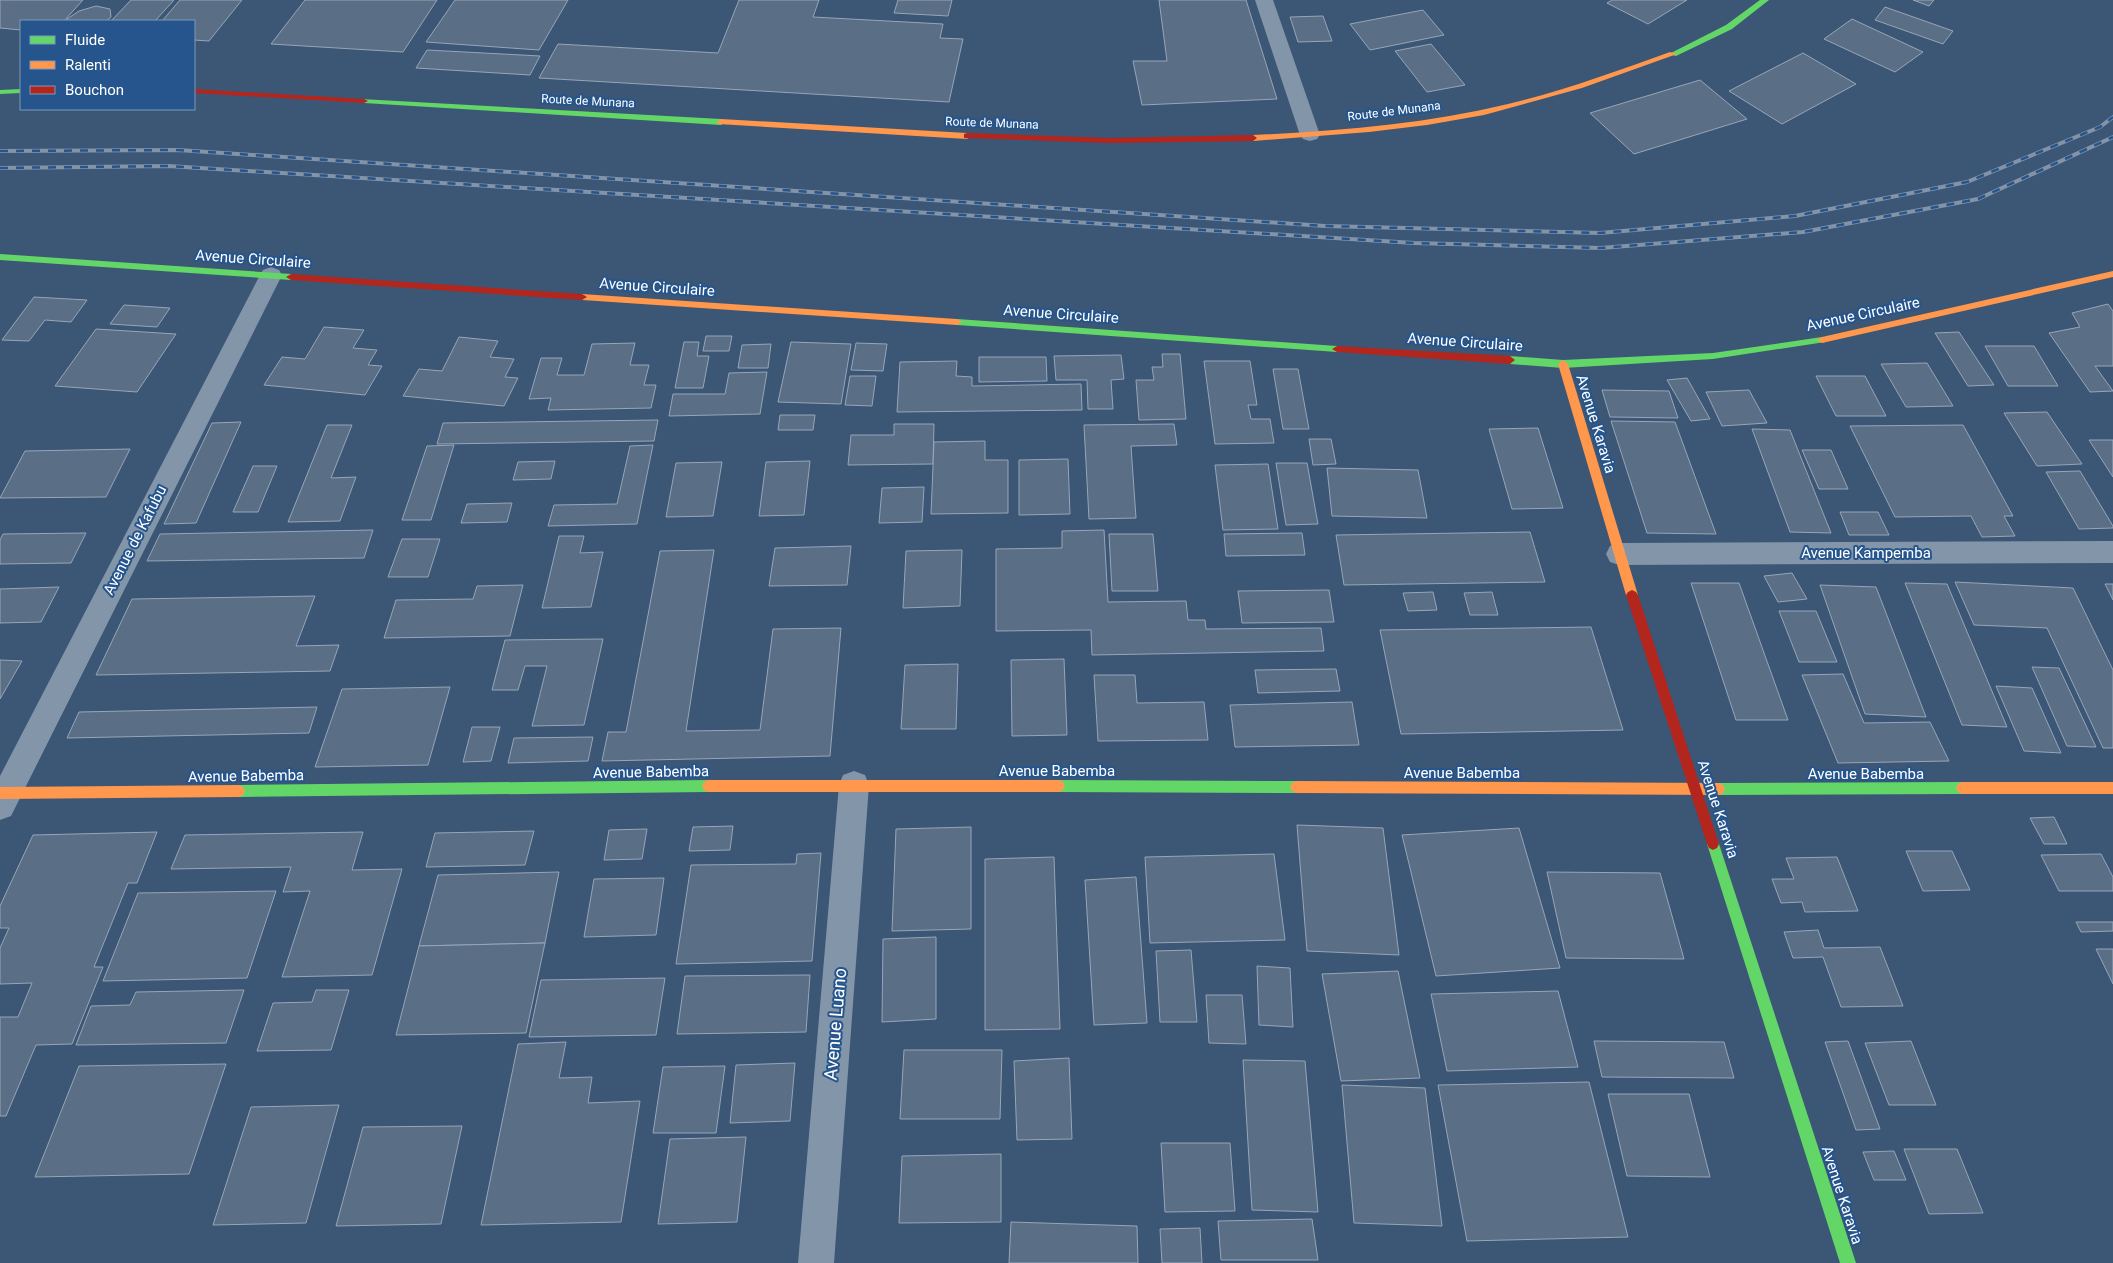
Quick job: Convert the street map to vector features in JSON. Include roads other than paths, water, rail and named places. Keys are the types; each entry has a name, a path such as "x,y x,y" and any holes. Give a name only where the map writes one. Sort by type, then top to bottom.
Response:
{"street":[{"path":"1264,0 1310,135"},
{"name":"Route de Munana","path":"195,92 963,136 1093,141 1196,141 1310,135 1404,126 1484,112 1552,94 1615,75 1677,52 1729,27 1765,0"},
{"path":"0,92 20,91"},
{"name":"Avenue Circulaire","path":"0,256 1562,364 1713,356 1823,340 2113,274"},
{"name":"Avenue de Kafubu","path":"2,797 271,275"},
{"name":"Avenue Karavia","path":"1562,364 1619,554 1848,1263"},
{"name":"Avenue Kampemba","path":"1619,554 2113,552"},
{"name":"Avenue Babemba","path":"2,797 854,785 1696,789 2113,788"},
{"name":"Avenue Luano","path":"816,1263 854,785"}],"railway":[{"path":"0,151 178,150 1325,226 1600,233 1795,216 1967,182 2100,127 2113,117"},
{"path":"0,168 168,166 1414,243 1601,248 1803,232 1978,199 2113,137"}]}
